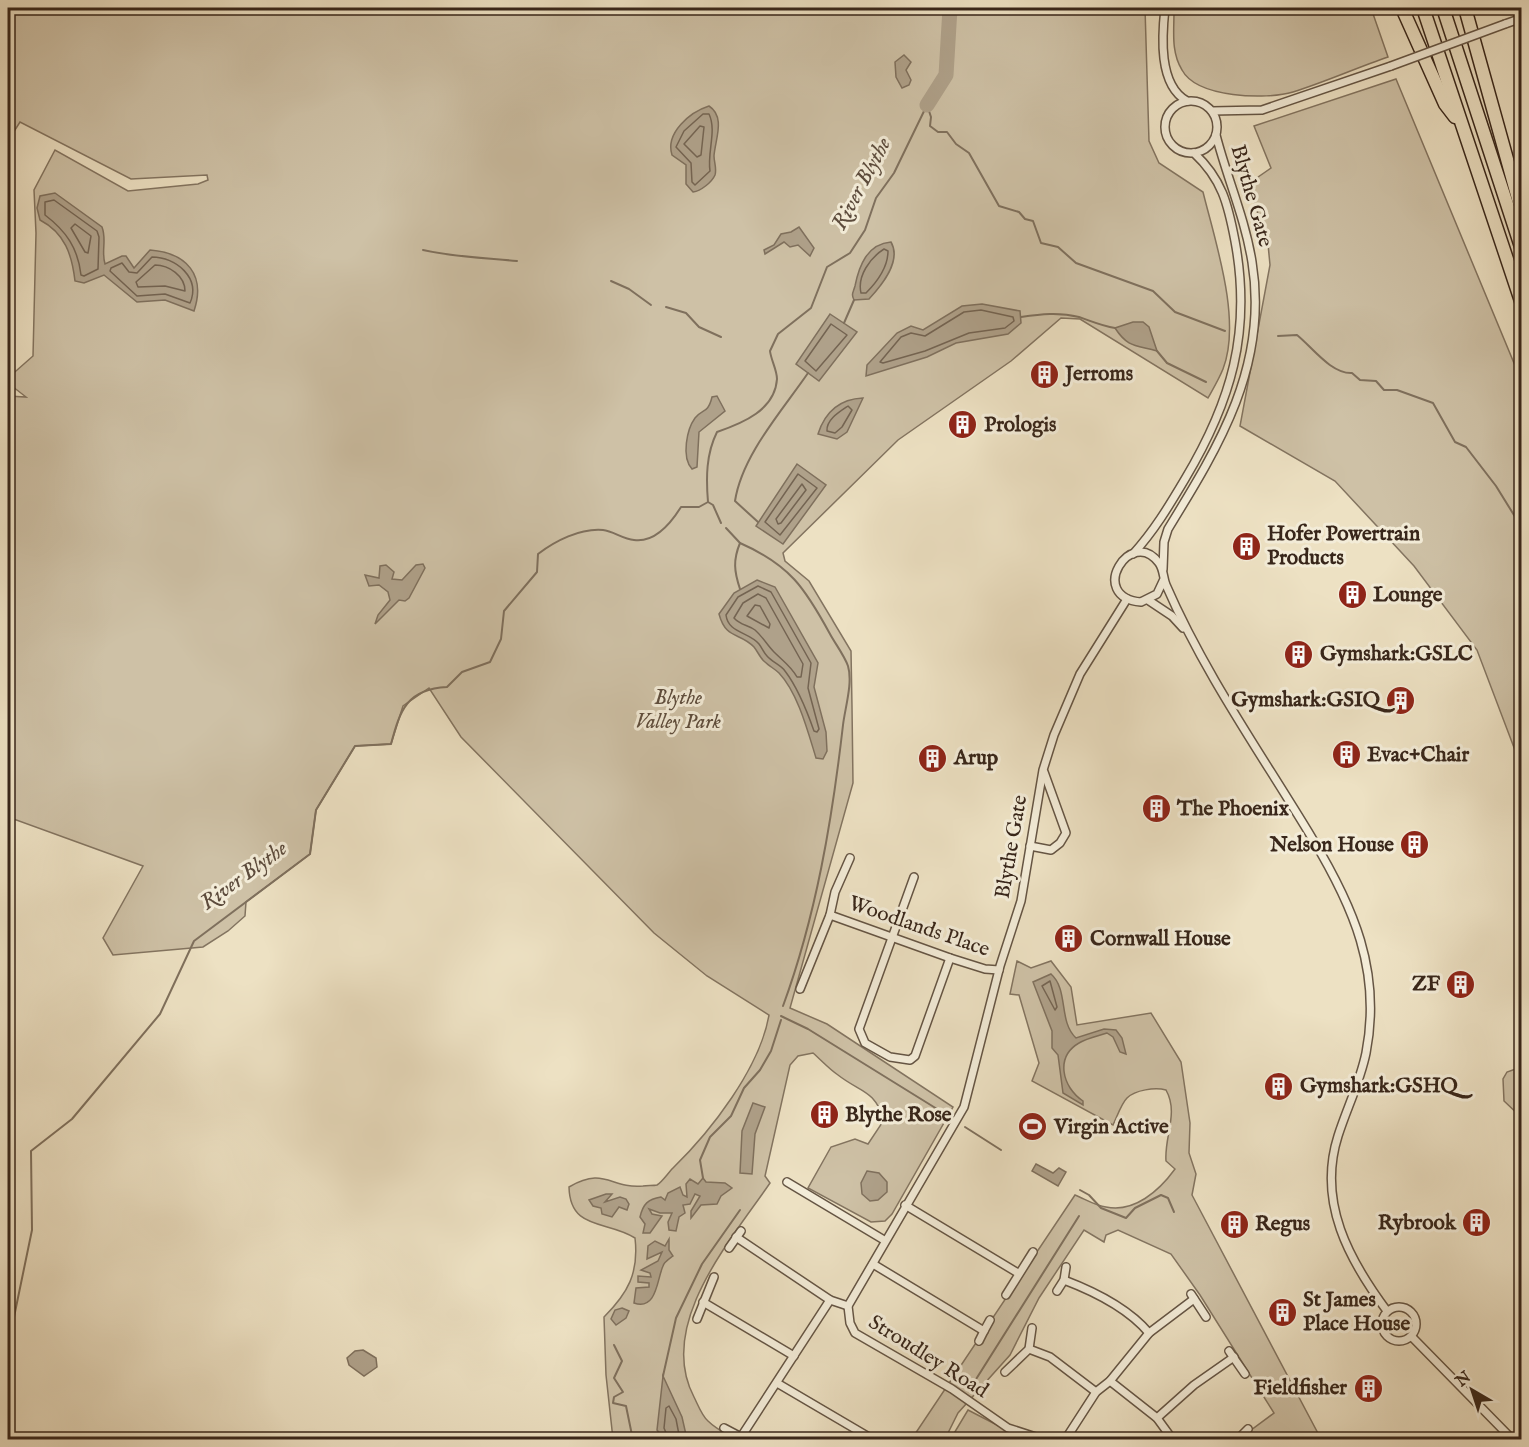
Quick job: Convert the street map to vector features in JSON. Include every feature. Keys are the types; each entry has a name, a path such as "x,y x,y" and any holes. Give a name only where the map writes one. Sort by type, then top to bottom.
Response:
{"highway":[{"path":"1402,8 1445,104 1461,125"},
{"path":"1423,8 1521,304"},
{"path":"1443,8 1521,250"},
{"path":"1465,8 1521,213"}],"street":[{"path":"1166,8 1164,60 1177,93 1187,101"},
{"path":"1212,111 1262,110 1521,18"},
{"path":"1187,101 1201,102 1212,111 1216,118 1216,135 1208,147 1194,153 1178,150 1172,145 1165,130 1168,115 1173,108 1187,101"},
{"name":"Blythe Gate","path":"1163,574 1164,542 1168,529 1225,430 1242,386 1251,346 1254,305 1253,263 1242,217 1216,135"},
{"name":"Blythe Gate","path":"1133,554 1161,520 1208,441 1231,383 1240,344 1239,264 1230,214 1212,170 1194,153"},
{"path":"1187,632 1172,616 1148,600 1127,599 1119,591 1115,576 1120,562 1133,554 1140,553 1153,557 1163,574 1187,632 1326,861 1358,926 1366,956 1369,984 1366,1051 1358,1082 1337,1138 1331,1169 1332,1200 1347,1251 1387,1311"},
{"path":"1148,600 1157,594 1163,574"},
{"name":"Blythe Gate","path":"961,1115 979,1056 999,970 1022,901 1043,770 1054,735 1080,674 1127,599"},
{"path":"1030,846 1051,850 1060,843 1066,833 1043,770"},
{"name":"Woodlands Place","path":"800,989 830,915 834,892 850,858"},
{"path":"914,877 859,1031 865,1043 890,1057 910,1060 915,1056 950,958"},
{"name":"Woodlands Place","path":"830,915 950,958 985,969 999,970"},
{"name":"Stroudley Road","path":"961,1115 884,1240 873,1264 848,1306 850,1323 855,1333 952,1389 1008,1428 1041,1439"},
{"path":"787,1182 884,1240"},
{"path":"905,1205 1018,1273"},
{"path":"729,1248 738,1234 830,1300 848,1306"},
{"path":"1006,1296 1018,1273 1033,1252"},
{"path":"873,1264 984,1331"},
{"path":"1057,1291 1064,1280 1066,1266"},
{"path":"697,1319 714,1277"},
{"path":"1064,1280 1089,1289 1140,1323 1149,1333"},
{"path":"1065,1440 1096,1392 1110,1381 1149,1333 1192,1296 1206,1317"},
{"path":"724,1428 743,1438 830,1300"},
{"path":"703,1302 794,1356"},
{"path":"1399,1306 1411,1311 1416,1323 1412,1337 1398,1341 1386,1335 1383,1319 1387,1311 1399,1306"},
{"path":"979,1341 990,1320"},
{"path":"1005,1372 1029,1349 1032,1328"},
{"path":"1412,1337 1513,1440"},
{"path":"1029,1349 1050,1357 1096,1392"},
{"path":"1157,1418 1232,1354 1245,1374"},
{"path":"1110,1381 1157,1418 1173,1440"},
{"path":"777,1383 874,1440"},
{"path":"1237,1440 1248,1428"}],"green space":[{"name":"Blythe Valley Park","path":"8,8 1145,8 1149,141 1159,163 1203,192 1225,280 1230,328 1228,349 1223,369 1208,398 1080,319 1061,318 1011,361 898,440 783,553 785,561 809,581 851,651 852,707 853,783 790,1008 827,1024 953,1107 892,1214 885,1221 871,1222 808,1188 831,1147 855,1139 868,1144 884,1120 876,1102 835,1073 813,1053 798,1056 790,1065 765,1176 770,1183 736,1230 703,1284 691,1313 684,1341 685,1369 700,1410 711,1424 734,1439 613,1439 606,1375 604,1317 620,1299 630,1282 635,1262 635,1238 583,1218 571,1201 569,1187 591,1178 632,1186 659,1184 703,1136 732,1098 756,1056 769,1015 707,976 654,933 461,737 429,688 403,706 391,744 355,746 316,810 310,854 246,902 245,916 228,931 203,947 113,955 103,938 143,866 8,817 8,396 26,397 8,383 8,378 33,356 36,233 34,190 55,150 128,191 198,184 208,180 207,175 131,179 20,122 8,141"},
{"path":"1180,8 1371,8 1388,57 1281,95 1250,96 1217,91 1190,79 1178,63 1174,42 1174,12"},
{"path":"1396,79 1521,380 1521,766 1477,650 1414,566 1335,481 1240,426 1270,265 1268,244 1248,184 1271,168 1254,126"},
{"path":"1017,961 1031,968 1051,961 1071,987 1077,1025 1151,1013 1181,1062 1190,1123 1189,1153 1196,1174 1192,1195 1321,1439 1239,1439 1274,1413 1200,1295 1171,1254 1118,1230 1106,1235 1104,1242 1084,1230 1039,1298 1010,1355 958,1413 945,1439 911,1440 1075,1195 1102,1206 1126,1207 1154,1192 1175,1169 1166,1161 1171,1107 1166,1090 1145,1090 1131,1095 1123,1104 1113,1125 1032,1081 1039,1063 1019,995 1010,994"},
{"path":"1522,1067 1521,1117 1504,1101 1503,1079 1507,1072"},
{"path":"968,1410 1024,1439 950,1440"}],"water":[{"path":"904,55 911,62 906,70 911,80 909,85 902,88 896,77 895,62"},
{"path":"709,106 717,116 718,122 714,156 716,173 706,186 693,192 686,184 686,165 672,155 672,139 687,118"},
{"path":"55,193 102,227 105,264 126,256 134,268 150,250 163,252 183,261 195,277 197,298 194,311 165,300 137,302 104,275 84,283 75,281 72,262 66,246 56,231 40,220 37,208 40,196"},
{"path":"799,227 814,248 810,256 798,245 790,247 784,242 765,254 764,250 774,245 781,234"},
{"path":"891,242 894,257 885,280 869,299 854,300 853,292 866,257 876,247"},
{"path":"982,304 1020,311 1021,323 1008,334 956,343 927,357 866,376 867,365 897,333 911,326 923,330 962,306"},
{"path":"830,314 857,332 819,381 796,364"},
{"path":"1133,322 1143,322 1149,327 1157,351 1128,342 1115,328"},
{"path":"717,396 725,411 699,432 697,467 692,469 686,450 690,429 695,418 707,409 712,397"},
{"path":"863,398 847,432 837,439 818,434 825,419 834,408 847,401"},
{"path":"797,464 826,485 783,544 756,526"},
{"path":"423,564 425,568 409,598 405,601 399,600 375,624 378,615 390,600 388,592 379,585 369,586 365,575 379,578 380,566 386,565 394,572 392,579 402,580 416,565"},
{"path":"757,580 775,587 818,663 814,687 826,732 827,751 823,759 816,758 802,713 786,681 763,660 749,642 725,628 719,614 734,593"},
{"path":"1051,974 1060,988 1067,1023 1076,1038 1104,1029 1116,1030 1122,1038 1126,1054 1120,1052 1113,1037 1107,1033 1085,1040 1071,1049 1064,1064 1064,1072 1070,1088 1083,1101 1083,1105 1063,1093 1058,1055 1052,1048 1052,1031 1033,982"},
{"path":"753,1103 765,1107 755,1134 752,1174 740,1173 742,1131"},
{"path":"1036,1164 1053,1173 1059,1168 1066,1172 1058,1186 1032,1171"},
{"path":"867,1171 879,1173 887,1182 887,1192 878,1200 870,1201 862,1194 861,1183"},
{"path":"703,1178 706,1182 725,1183 732,1188 721,1196 717,1204 701,1205 691,1218 691,1211 700,1196 695,1194 690,1204 683,1205 685,1213 679,1217 676,1231 669,1230 668,1222 672,1213 660,1213 649,1209 652,1214 662,1216 650,1233 643,1233 645,1224 640,1217 647,1203 661,1197 665,1200 668,1193 680,1187 683,1195 687,1197 686,1184 690,1179 698,1184"},
{"path":"612,1194 605,1202 620,1197 626,1199 629,1204 627,1210 619,1207 612,1217 602,1214 601,1208 593,1206 589,1200"},
{"path":"669,1239 669,1250 673,1256 664,1265 652,1298 642,1304 634,1303 636,1288 649,1287 649,1283 638,1282 638,1276 651,1277 650,1273 641,1270 658,1261 662,1252 647,1259 648,1246 655,1241 665,1246"},
{"path":"622,1308 629,1311 626,1318 616,1325 611,1319 615,1310"},
{"path":"363,1350 376,1358 377,1367 364,1376 349,1365 347,1358 355,1351"},
{"path":"663,1376 682,1417 687,1439 664,1439 657,1430"}],"waterway":[{"name":"River Blythe","path":"927,105 946,75 950,8"},
{"path":"927,105 931,117 930,126 938,132 947,132 956,144 969,153 999,206 1019,212 1025,219 1033,221 1041,243 1058,247 1076,263 1153,291 1175,312 1225,331"},
{"name":"River Blythe","path":"8,1346 32,1230 31,1151 72,1119 160,1014 194,941 310,854 316,810 355,746 391,744 402,712 414,697 423,692 447,687 462,672 490,662 501,639 504,611 537,572 538,554 560,540 586,531 607,531 634,540 649,538 662,531 681,507 699,507 708,502 708,466 713,440 717,432 756,414 770,399 777,379 770,351 778,334 811,308 827,267 850,253 865,230 876,198 894,173 927,105"},
{"path":"423,250 458,256 517,261"},
{"path":"611,281 629,289 651,305"},
{"path":"844,323 854,300"},
{"path":"666,307 686,313 699,327 721,337"},
{"path":"1021,317 1064,314 1115,328"},
{"path":"1278,336 1297,335 1329,365 1352,373 1360,380 1376,381 1384,390 1397,390 1433,403 1455,442 1466,447 1496,486 1522,528"},
{"path":"1157,351 1167,363 1206,382"},
{"path":"758,522 735,501 739,484 754,450 808,373"},
{"path":"708,502 713,505 721,523"},
{"path":"726,528 740,543 735,566 740,589"},
{"path":"740,543 772,560 784,569 804,591 844,658 849,673 849,688 834,797 821,868 805,938 783,1006"},
{"path":"781,1016 808,1029 950,1117"},
{"path":"703,1178 700,1160 710,1137 731,1116 744,1088 760,1070 771,1051 781,1020"},
{"path":"965,1127 1001,1150"},
{"path":"1080,1190 1089,1195 1101,1208 1126,1218 1135,1208 1161,1195 1168,1198 1174,1212"},
{"path":"663,1376 676,1318 702,1264 740,1210"},
{"path":"973,1384 1079,1216"},
{"path":"614,1345 622,1361 614,1378 623,1392 614,1397 613,1403 626,1406 633,1440"}],"place":[{"name":"Jerroms","path":"1044,374"},
{"name":"Prologis","path":"963,425"},
{"name":"Hofer Powertrain Products","path":"1246,546"},
{"name":"Lounge","path":"1352,595"},
{"name":"Gymshark:GSLC","path":"1299,654"},
{"name":"Gymshark:GSIQ","path":"1401,700"},
{"name":"Evac+Chair","path":"1346,755"},
{"name":"Arup","path":"933,758"},
{"name":"The Phoenix","path":"1156,809"},
{"name":"Nelson House","path":"1415,845"},
{"name":"Cornwall House","path":"1069,939"},
{"name":"ZF","path":"1461,984"},
{"name":"Gymshark:GSHQ","path":"1279,1086"},
{"name":"Blythe Rose","path":"824,1115"},
{"name":"Virgin Active","path":"1033,1127"},
{"name":"Rybrook","path":"1477,1223"},
{"name":"Regus","path":"1234,1224"},
{"name":"St James Place House","path":"1282,1312"},
{"name":"Fieldfisher","path":"1368,1388"}]}
